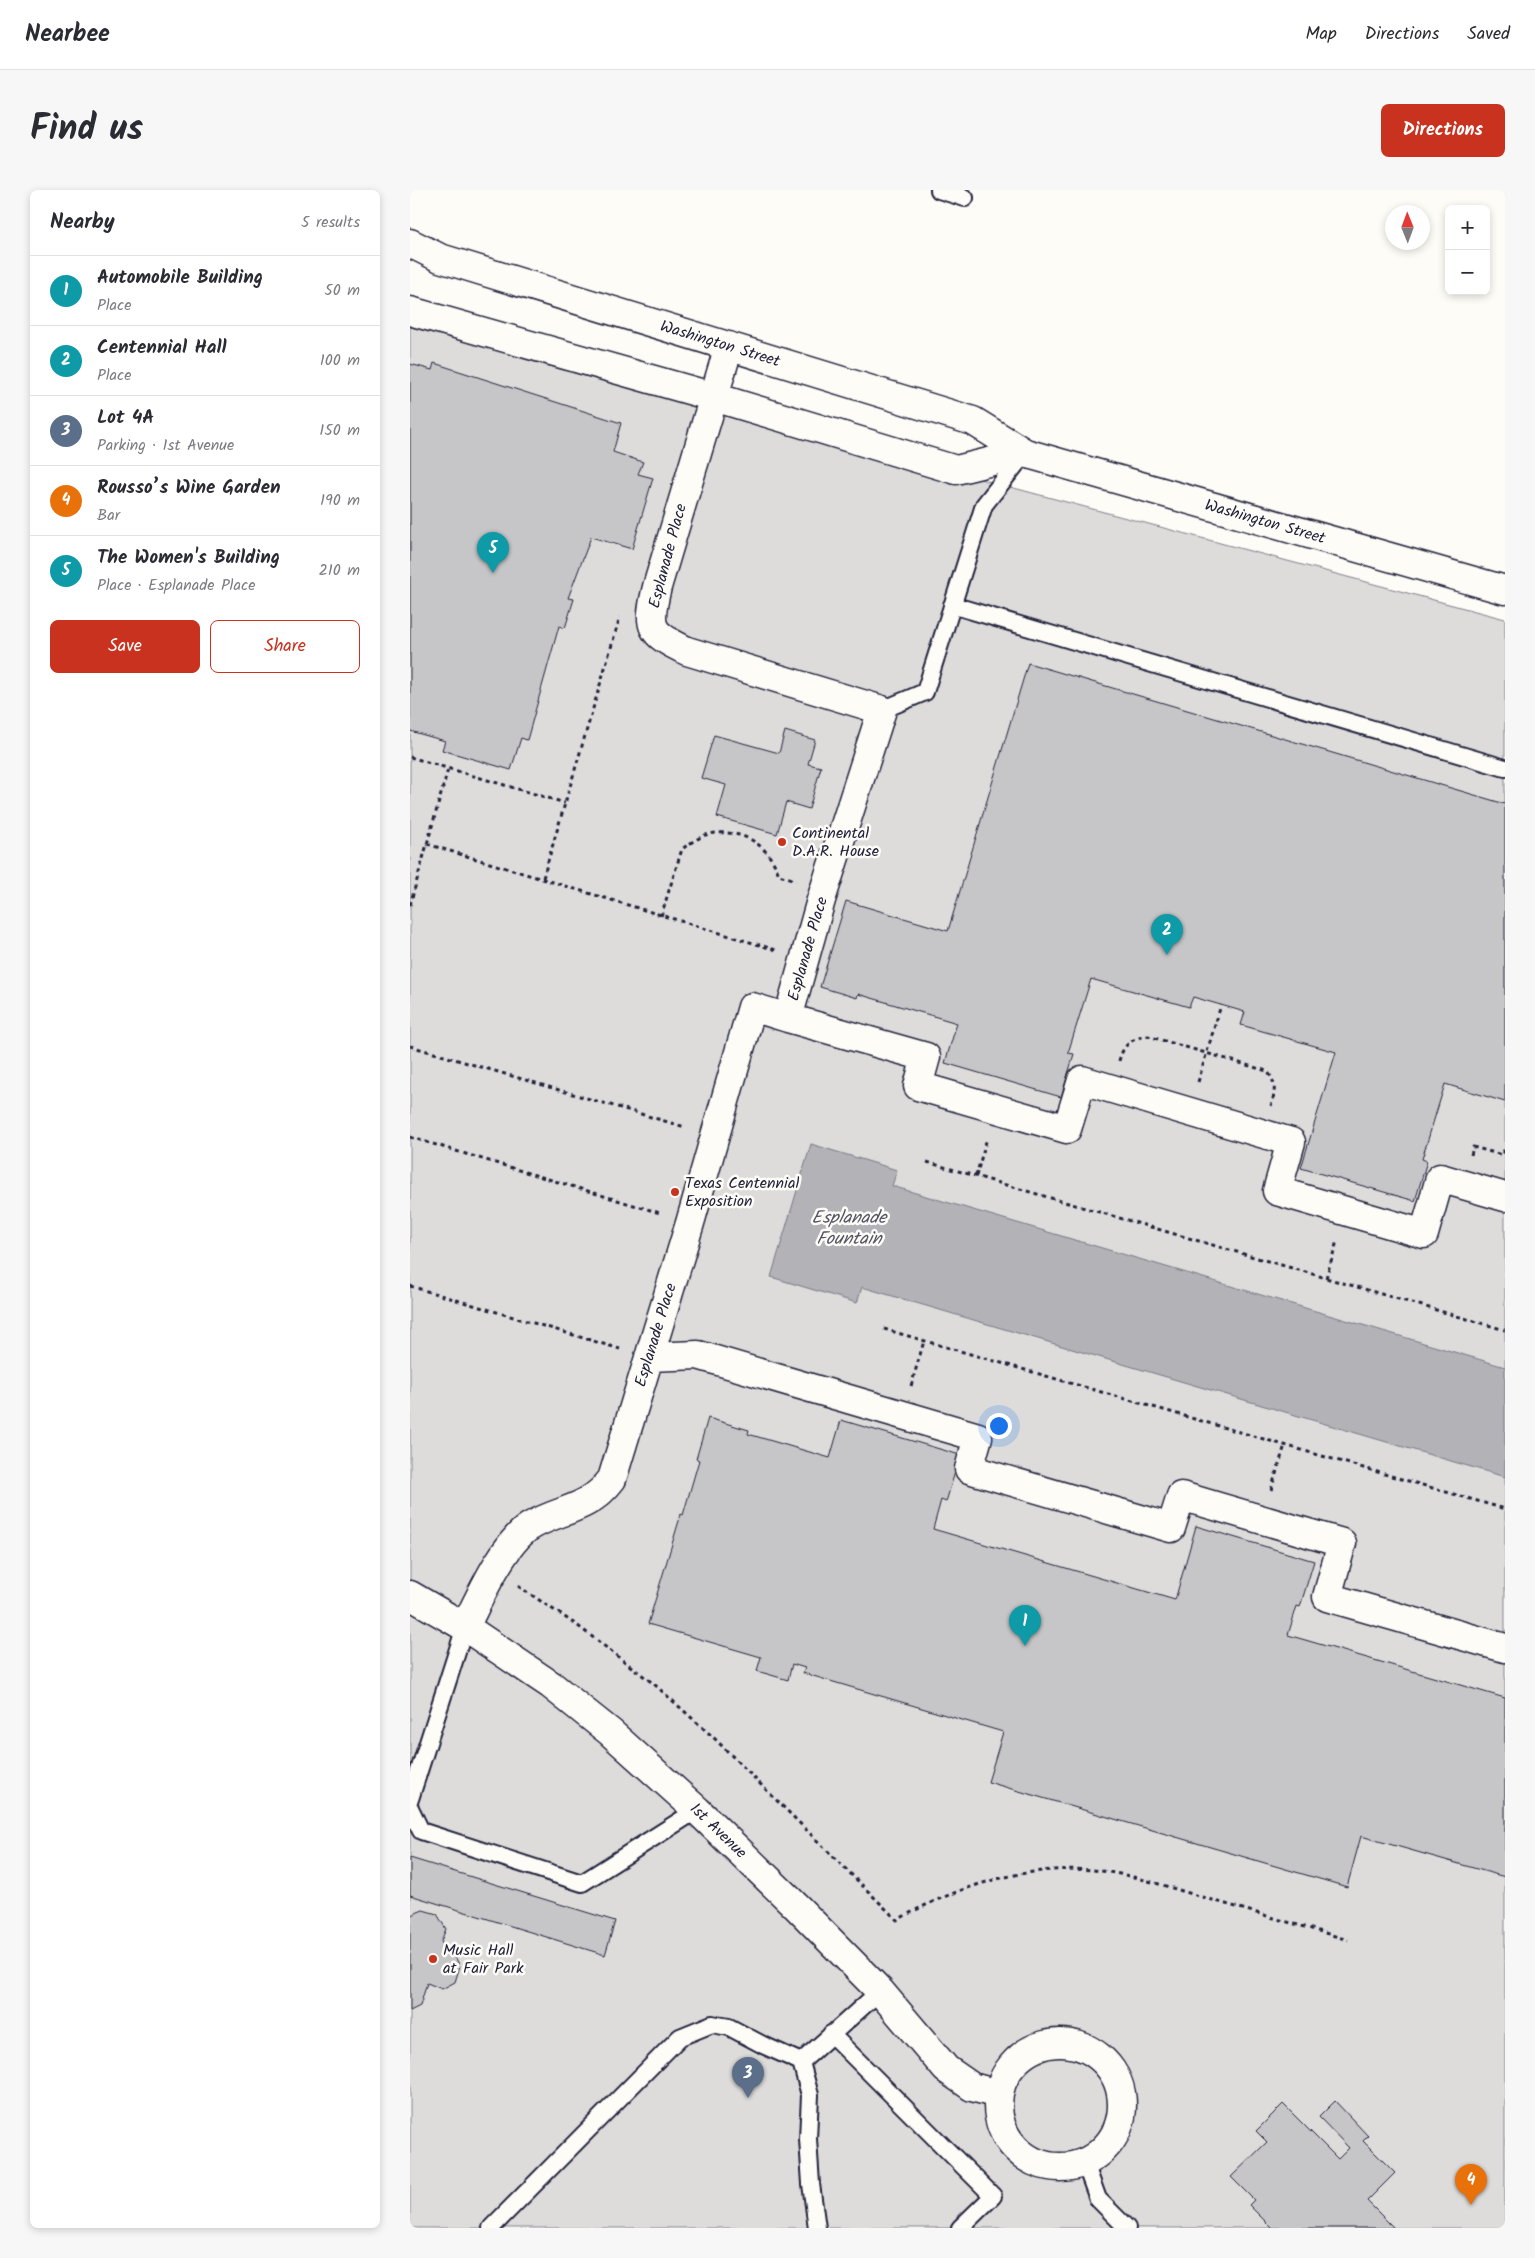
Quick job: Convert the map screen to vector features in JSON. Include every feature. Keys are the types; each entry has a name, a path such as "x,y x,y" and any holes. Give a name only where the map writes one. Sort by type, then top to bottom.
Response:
{"street":[{"name":"Washington Street","path":"410,243 440,258 973,421 1025,453 1505,590"},
{"name":"Washington Street","path":"410,311 714,397 956,470 1025,453"},
{"name":"Esplanade Place","path":"465,1628 480,1596 510,1545 529,1527 585,1503 601,1493 612,1479 690,1223 752,1007 788,1018 823,895 882,710 688,651 666,641 656,632 651,620 655,594 729,346"},
{"path":"788,1018 926,1058 918,1086 1067,1129 1082,1080 1292,1142 1277,1191 1424,1234 1440,1178 1505,1197"},
{"path":"649,1357 698,1355 978,1437 969,1469 1171,1528 1180,1496 1342,1542 1326,1597 1505,1648"},
{"name":"1st Avenue","path":"410,1595 465,1628 551,1685 610,1732 697,1810 880,1991 946,2069 972,2087 998,2094"},
{"path":"1062,2042 1083,2047 1101,2058 1115,2074 1122,2094 1123,2115 1116,2135 1103,2152 1085,2163 1066,2168 1046,2166 1028,2159 1013,2146 1002,2129 998,2110 998,2094 1008,2071 1022,2056 1041,2046 1062,2042"}],"lane":[{"path":"939,190 965,198"},
{"path":"882,710 925,692 984,505 1025,453"},
{"path":"952,605 1505,768"},
{"path":"410,1799 465,1628"},
{"path":"410,1808 421,1831 582,1883 697,1810"},
{"path":"801,2062 880,1991"},
{"path":"492,2228 680,2037 712,2024 729,2027 801,2062"},
{"path":"830,2034 993,2196 960,2228"},
{"path":"801,2062 810,2094 808,2139 811,2184 817,2228"},
{"path":"1085,2163 1098,2199 1127,2228"}],"path":[{"path":"543,878 621,612"},
{"path":"410,757 565,803"},
{"path":"410,905 448,769"},
{"path":"661,916 682,849 698,838 716,833 743,836 765,848 774,860 779,875 823,895"},
{"path":"427,844 805,958"},
{"path":"1189,1112 1221,1005"},
{"path":"1111,1088 1122,1050 1133,1039 1148,1036 1267,1071 1272,1078 1275,1094 1263,1133"},
{"path":"410,1046 715,1136"},
{"path":"976,1176 996,1109"},
{"path":"410,1137 690,1223"},
{"path":"927,1162 1505,1330"},
{"path":"1326,1278 1346,1211"},
{"path":"410,1286 649,1357"},
{"path":"884,1329 1505,1509"},
{"path":"1263,1519 1284,1445"},
{"path":"495,1571 578,1626 654,1684 713,1737 897,1920 930,1901 982,1882 1033,1872 1092,1870 1134,1877 1348,1940"}],"shaded area":[{"path":"410,327 1505,619 1505,2228 410,2228"}],"water":[{"name":"Esplanade Fountain","path":"811,1144 897,1170 892,1186 1505,1367 1505,1477 862,1287 857,1303 771,1277"}],"building":[{"path":"434,363 621,423 613,452 643,462 638,474 653,478 632,549 591,537 568,598 574,599 565,628 559,626 527,740 521,738 511,770 442,750 445,741 410,731 410,364 432,370"},
{"path":"1028,663 1505,804 1505,1102 1445,1084 1422,1159 1427,1161 1415,1201 1301,1168 1336,1052 1241,1025 1245,1012 1193,997 1189,1007 1091,979 1068,1053 1074,1054 1061,1097 945,1063 957,1023 858,994 857,998 820,987 846,901 948,931"},
{"path":"785,731 815,740 808,764 821,767 809,809 786,802 777,834 717,817 726,785 701,778 714,735 779,753"},
{"path":"708,1418 749,1430 748,1434 830,1458 841,1420 960,1455 946,1502 941,1500 933,1529 1175,1600 1196,1526 1314,1561 1300,1607 1297,1606 1288,1635 1505,1698 1505,1877 1361,1836 1347,1887 988,1782 1003,1732 803,1673 805,1668 792,1664 788,1680 757,1671 761,1657 648,1624 681,1514 683,1515 699,1460 696,1459"},
{"path":"410,1858 615,1921 605,1955 410,1895"},
{"name":"Music Hall at Fair Park","path":"423,1910 437,1914 446,1929 441,1941 445,1950 452,1951 460,1966 455,1982 442,1989 427,1983 420,2006 410,2011 410,1913 411,1915"},
{"path":"1335,2101 1368,2136 1363,2141 1395,2173 1367,2201 1394,2228 1272,2228 1249,2205 1254,2200 1231,2177 1267,2142 1256,2131 1283,2104 1338,2159 1349,2148 1319,2117"}],"place":[{"name":"The Women's Building","path":"493,573"},
{"name":"Continental D.A.R. House","path":"782,842"},
{"name":"Centennial Hall","path":"1167,955"},
{"name":"Texas Centennial Exposition","path":"675,1192"},
{"name":"Automobile Building","path":"1025,1646"},
{"name":"Music Hall at Fair Park","path":"433,1959"},
{"name":"Lot 4A","path":"748,2098"},
{"name":"Rousso’s Wine Garden","path":"1471,2205"}]}
